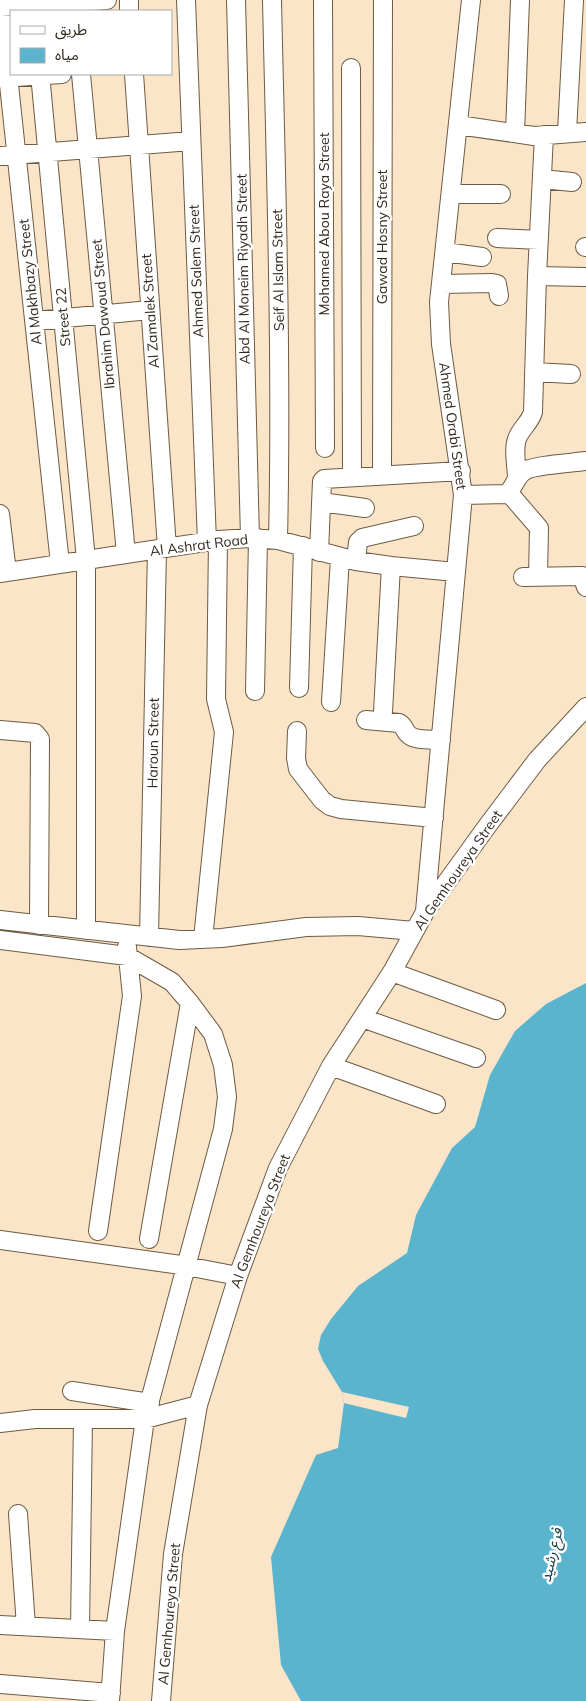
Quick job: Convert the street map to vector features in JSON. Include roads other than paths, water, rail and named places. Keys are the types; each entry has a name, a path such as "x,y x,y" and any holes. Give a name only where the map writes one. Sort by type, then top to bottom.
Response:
{"street":[{"path":"0,3 34,5 74,4 107,0"},
{"name":"Ahmed Salem Street","path":"186,0 191,141 212,541 216,699 224,732 203,939"},
{"name":"Abd Al Moneim Riyadh Street","path":"236,0 254,538 255,690"},
{"name":"Seif Al Islam Street","path":"272,0 280,464 278,540"},
{"name":"Mohamed Abou Raya Street","path":"323,0 325,448"},
{"name":"Gawad Hosny Street","path":"382,474 383,0"},
{"name":"Ahmed Orabi Street","path":"425,912 463,495 441,337 440,302 471,0"},
{"path":"515,133 520,0"},
{"path":"567,132 574,0"},
{"name":"Al Makhbazy Street","path":"0,3 8,155 34,322 60,564"},
{"path":"351,68 352,476"},
{"path":"4,78 32,75"},
{"name":"Street 22","path":"41,75 86,560 86,930"},
{"name":"Ibrahim Dawoud Street","path":"81,75 126,554"},
{"name":"Al Zamalek Street","path":"134,75 150,310 162,549"},
{"path":"458,125 534,136 586,132"},
{"path":"544,136 533,412 529,422 516,440 513,486 539,528 531,576 582,576 586,586"},
{"path":"8,155 191,141"},
{"path":"542,179 572,182"},
{"path":"451,194 501,194"},
{"path":"497,238 539,240"},
{"path":"445,252 482,257"},
{"path":"537,276 586,277"},
{"path":"442,284 497,284 499,296"},
{"path":"34,322 150,310"},
{"path":"534,372 571,374"},
{"path":"463,495 513,486 525,470 529,468 586,461"},
{"path":"299,688 311,549 321,502 322,481 324,479 352,476 461,471"},
{"path":"321,502 365,508"},
{"path":"0,514 3,572"},
{"path":"331,702 348,559 362,538 414,526"},
{"name":"Al Ashrat Road","path":"3,572 212,541 254,538 278,540 348,559 391,566 456,572"},
{"name":"Haroun Street","path":"149,937 162,549"},
{"path":"383,712 391,566"},
{"name":"Al Gemhoureya Street","path":"161,1701 173,1554 198,1405 238,1276 278,1168 331,1066 392,972 425,912 537,760 586,707"},
{"path":"366,720 399,723 413,737 441,740"},
{"path":"0,730 35,733 40,739 39,925"},
{"path":"297,731 296,758 298,769 322,800 330,806 341,809 434,818"},
{"path":"0,920 179,940 315,927 358,926 414,931"},
{"path":"98,1231 132,996 127,956 127,934"},
{"path":"0,940 127,956 172,982 213,1034 223,1065 227,1097 223,1129 148,1411 115,1631 110,1697 0,1684"},
{"path":"392,972 496,1010"},
{"path":"148,1239 190,1003"},
{"path":"362,1018 476,1058"},
{"path":"331,1066 436,1104"},
{"path":"0,1240 186,1266 238,1276"},
{"path":"72,1391 148,1411"},
{"path":"0,1423 35,1419 82,1419 198,1405"},
{"path":"80,1629 82,1419"},
{"path":"18,1514 26,1626"},
{"path":"0,1625 115,1631"}],"water":[{"name":"فرع رشيد","path":"586,983 586,1701 301,1701 281,1665 271,1557 316,1455 338,1448 344,1403 342,1392 318,1349 321,1335 331,1319 358,1286 407,1253 416,1215 452,1148 475,1127 490,1075 515,1031 546,1004"}]}
